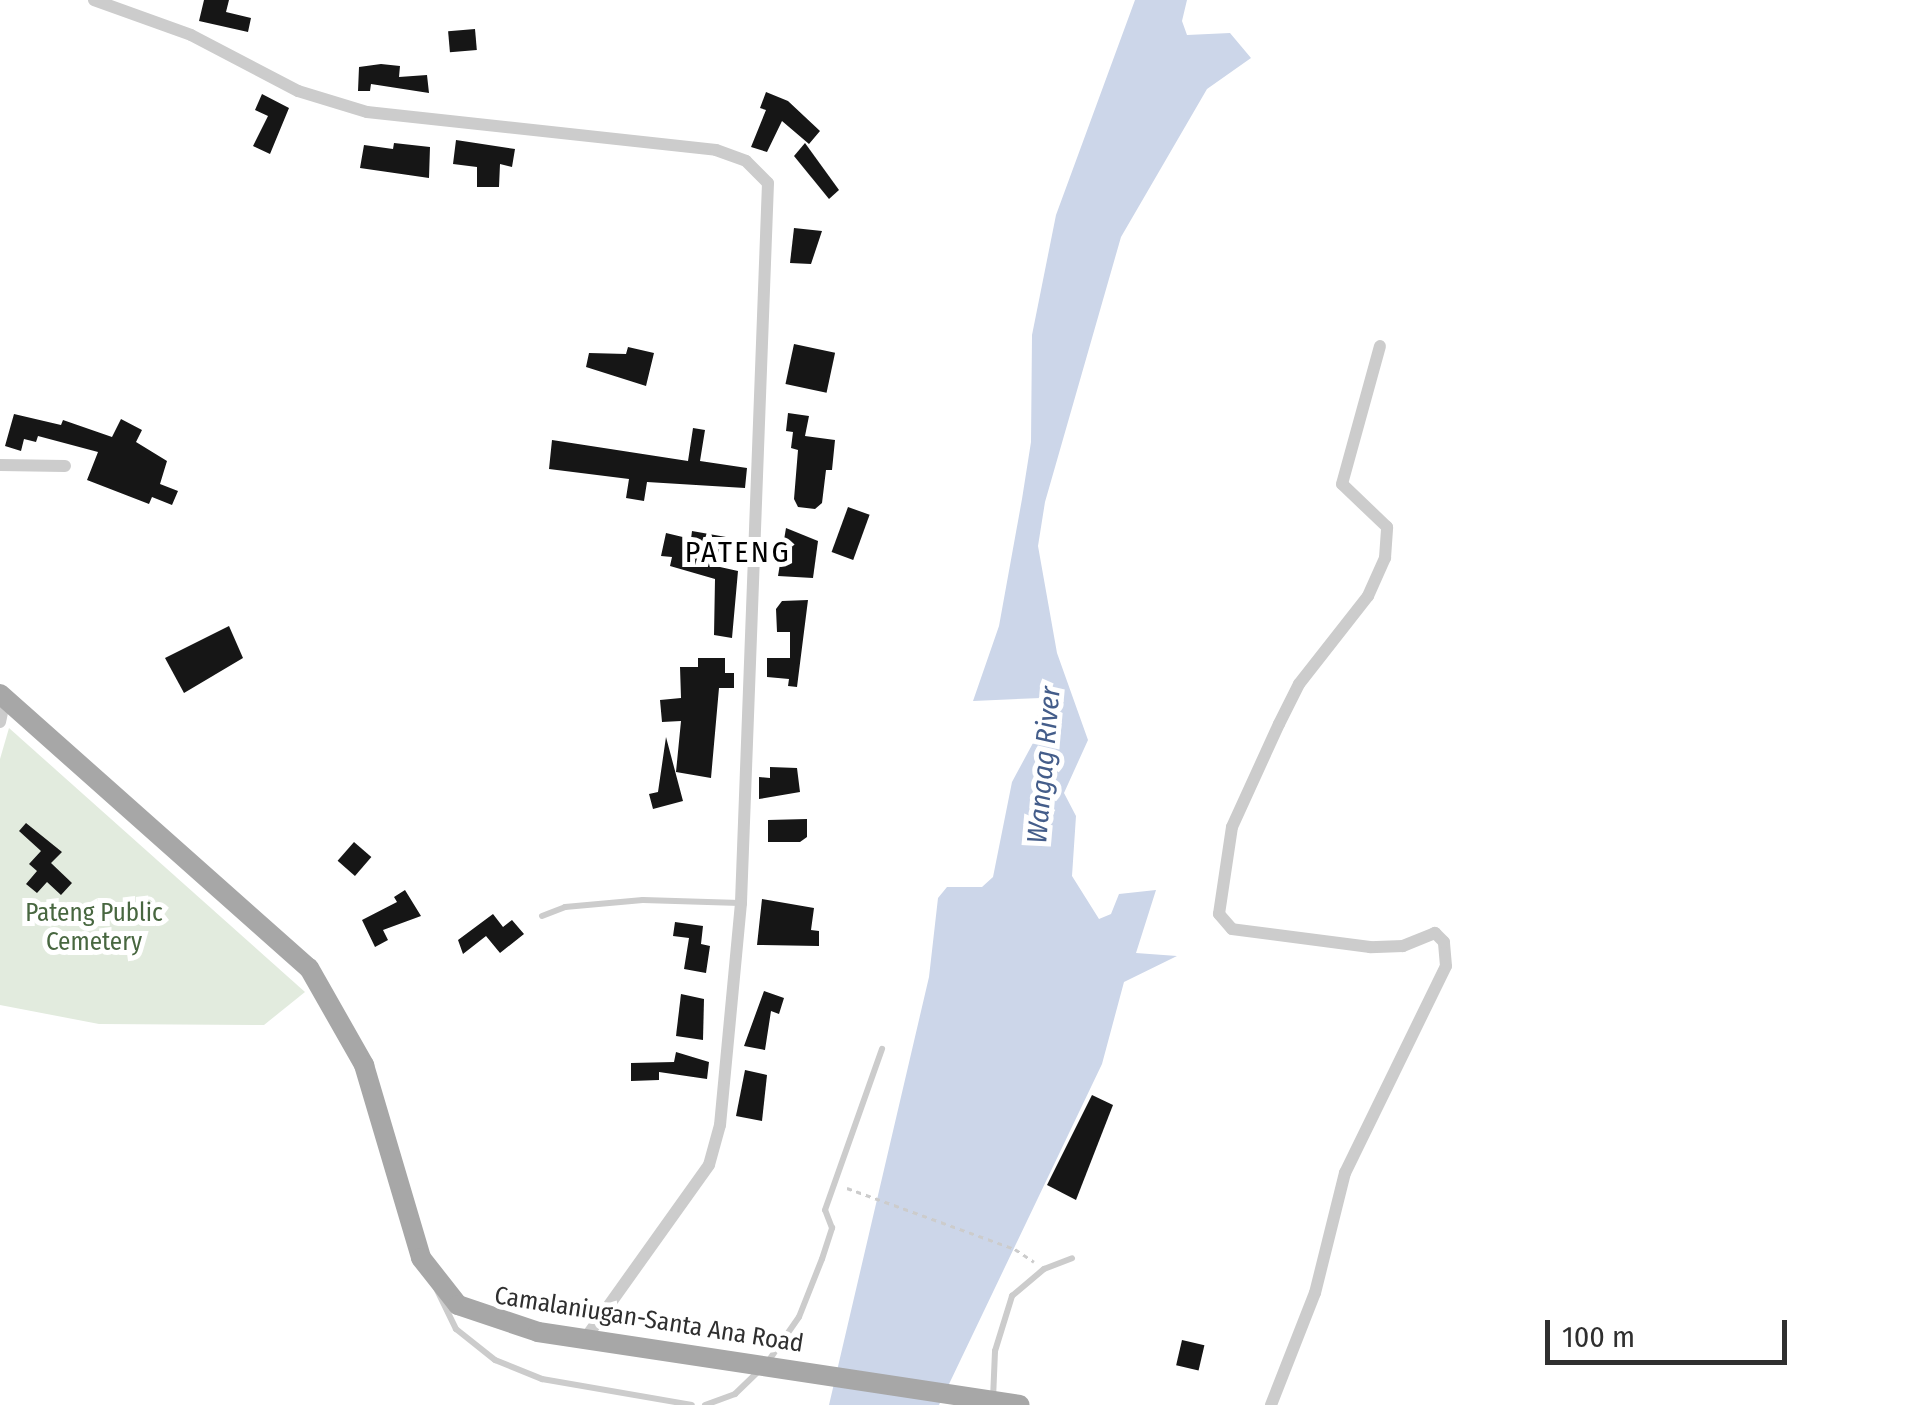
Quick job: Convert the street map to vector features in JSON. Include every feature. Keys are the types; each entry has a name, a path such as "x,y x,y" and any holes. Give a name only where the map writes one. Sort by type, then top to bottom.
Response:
{"main road":[{"path":"3,697 309,968 364,1065 433,1280"},
{"name":"Camalaniugan-Santa Ana Road","path":"433,1280 474,1316 585,1339 1007,1404"}],"street":[{"path":"94,0 191,34 298,92 367,112 716,150 763,175 771,195 742,903 713,1155 585,1339"},
{"path":"1271,1405 1315,1294 1346,1173 1446,966 1444,942 1436,933 1403,946 1370,947 1232,930 1219,914 1232,826 1279,724 1299,684 1368,596 1384,558 1387,527 1342,486 1380,346"},
{"path":"0,466 65,466"},
{"path":"0,722 3,697"}],"lane":[{"path":"542,916 565,907 643,900 742,903"},
{"path":"705,1405 735,1394 753,1378 799,1317 832,1228 825,1210 882,1049"},
{"path":"1007,1404 1002,1317 1012,1296 1044,1269 1072,1258"},
{"path":"433,1280 456,1329 496,1360 542,1379 692,1405"}],"path":[{"path":"853,1190 1016,1249 1044,1269"}],"green space":[{"name":"Pateng Public Cemetery","path":"9,728 305,992 264,1025 99,1024 0,1005 0,759"}],"water":[{"name":"Wangag River","path":"1135,0 1187,0 1182,21 1187,35 1230,33 1251,58 1207,89 1121,237 1045,502 1038,546 1057,653 1088,740 1064,793 1076,816 1072,876 1099,919 1111,914 1119,894 1156,890 1136,953 1177,956 1124,982 1102,1064 939,1405 829,1405 929,977 938,898 947,887 982,887 993,877 1012,782 1033,743 1041,698 973,701 999,626 1022,499 1031,442 1032,335 1056,215"}],"building":[{"path":"204,0 229,0 226,12 251,18 248,32 199,21"},
{"path":"475,29 477,50 450,52 448,31"},
{"path":"400,66 399,77 427,75 429,93 371,84 370,91 358,91 359,67"},
{"path":"766,92 788,101 820,131 809,144 782,121 767,152 751,147 766,110 760,108"},
{"path":"262,94 289,108 270,154 253,146 268,116 255,110"},
{"path":"456,140 515,149 512,167 500,164 499,187 477,187 477,167 453,164"},
{"path":"394,143 430,147 429,178 360,168 364,145 393,149"},
{"path":"805,143 839,190 829,199 794,156"},
{"path":"794,228 822,231 811,264 790,263"},
{"path":"794,344 835,353 827,393 785,384"},
{"path":"628,347 654,353 646,386 586,367 589,353 626,354"},
{"path":"788,413 809,416 805,436 835,440 832,470 826,470 822,503 815,509 798,507 794,499 798,450 791,448 793,432 786,431"},
{"path":"14,414 61,425 63,420 112,437 121,419 142,430 136,442 167,461 160,484 178,491 172,505 152,497 149,504 87,480 98,452 38,436 36,442 24,439 21,451 5,446"},
{"path":"693,428 705,430 700,461 747,468 745,488 647,482 644,501 626,498 629,479 549,469 552,440 688,461"},
{"path":"848,507 870,515 853,560 832,552"},
{"path":"786,528 818,541 813,578 778,576"},
{"path":"692,531 726,537 720,567 738,571 732,638 714,635 715,579 670,566 672,557 661,556 666,533 691,539"},
{"path":"808,600 797,687 788,686 789,679 767,677 767,658 790,658 790,632 777,632 776,609 782,601"},
{"path":"229,626 243,658 184,693 165,658"},
{"path":"698,658 725,658 725,673 734,673 734,688 719,688 711,778 676,772 681,721 662,722 660,700 681,698 680,667 698,667"},
{"path":"666,737 683,801 653,809 649,794 658,792"},
{"path":"770,767 797,768 800,792 759,799 759,777 770,778"},
{"path":"807,819 807,837 800,842 768,842 768,820"},
{"path":"26,823 62,852 51,863 72,883 61,895 47,882 37,893 26,884 37,871 29,864 41,851 19,831"},
{"path":"354,842 371,857 355,876 338,861"},
{"path":"405,890 421,916 383,930 388,940 375,947 362,920 397,902 394,897"},
{"path":"762,899 814,908 811,930 819,931 819,946 757,945"},
{"path":"493,914 503,927 512,920 524,934 500,953 486,936 463,954 458,940"},
{"path":"675,922 703,926 701,944 710,946 706,973 684,969 689,938 673,936"},
{"path":"764,991 784,998 779,1014 771,1011 765,1050 744,1046"},
{"path":"681,994 704,999 703,1040 676,1036"},
{"path":"676,1052 709,1062 707,1079 659,1072 659,1080 631,1081 631,1063 674,1062"},
{"path":"745,1070 767,1075 762,1121 736,1116"},
{"path":"1092,1095 1113,1105 1076,1200 1047,1185"},
{"path":"1182,1340 1204,1345 1199,1371 1176,1365"}],"district":[{"name":"PATENG","path":"738,552"}]}
